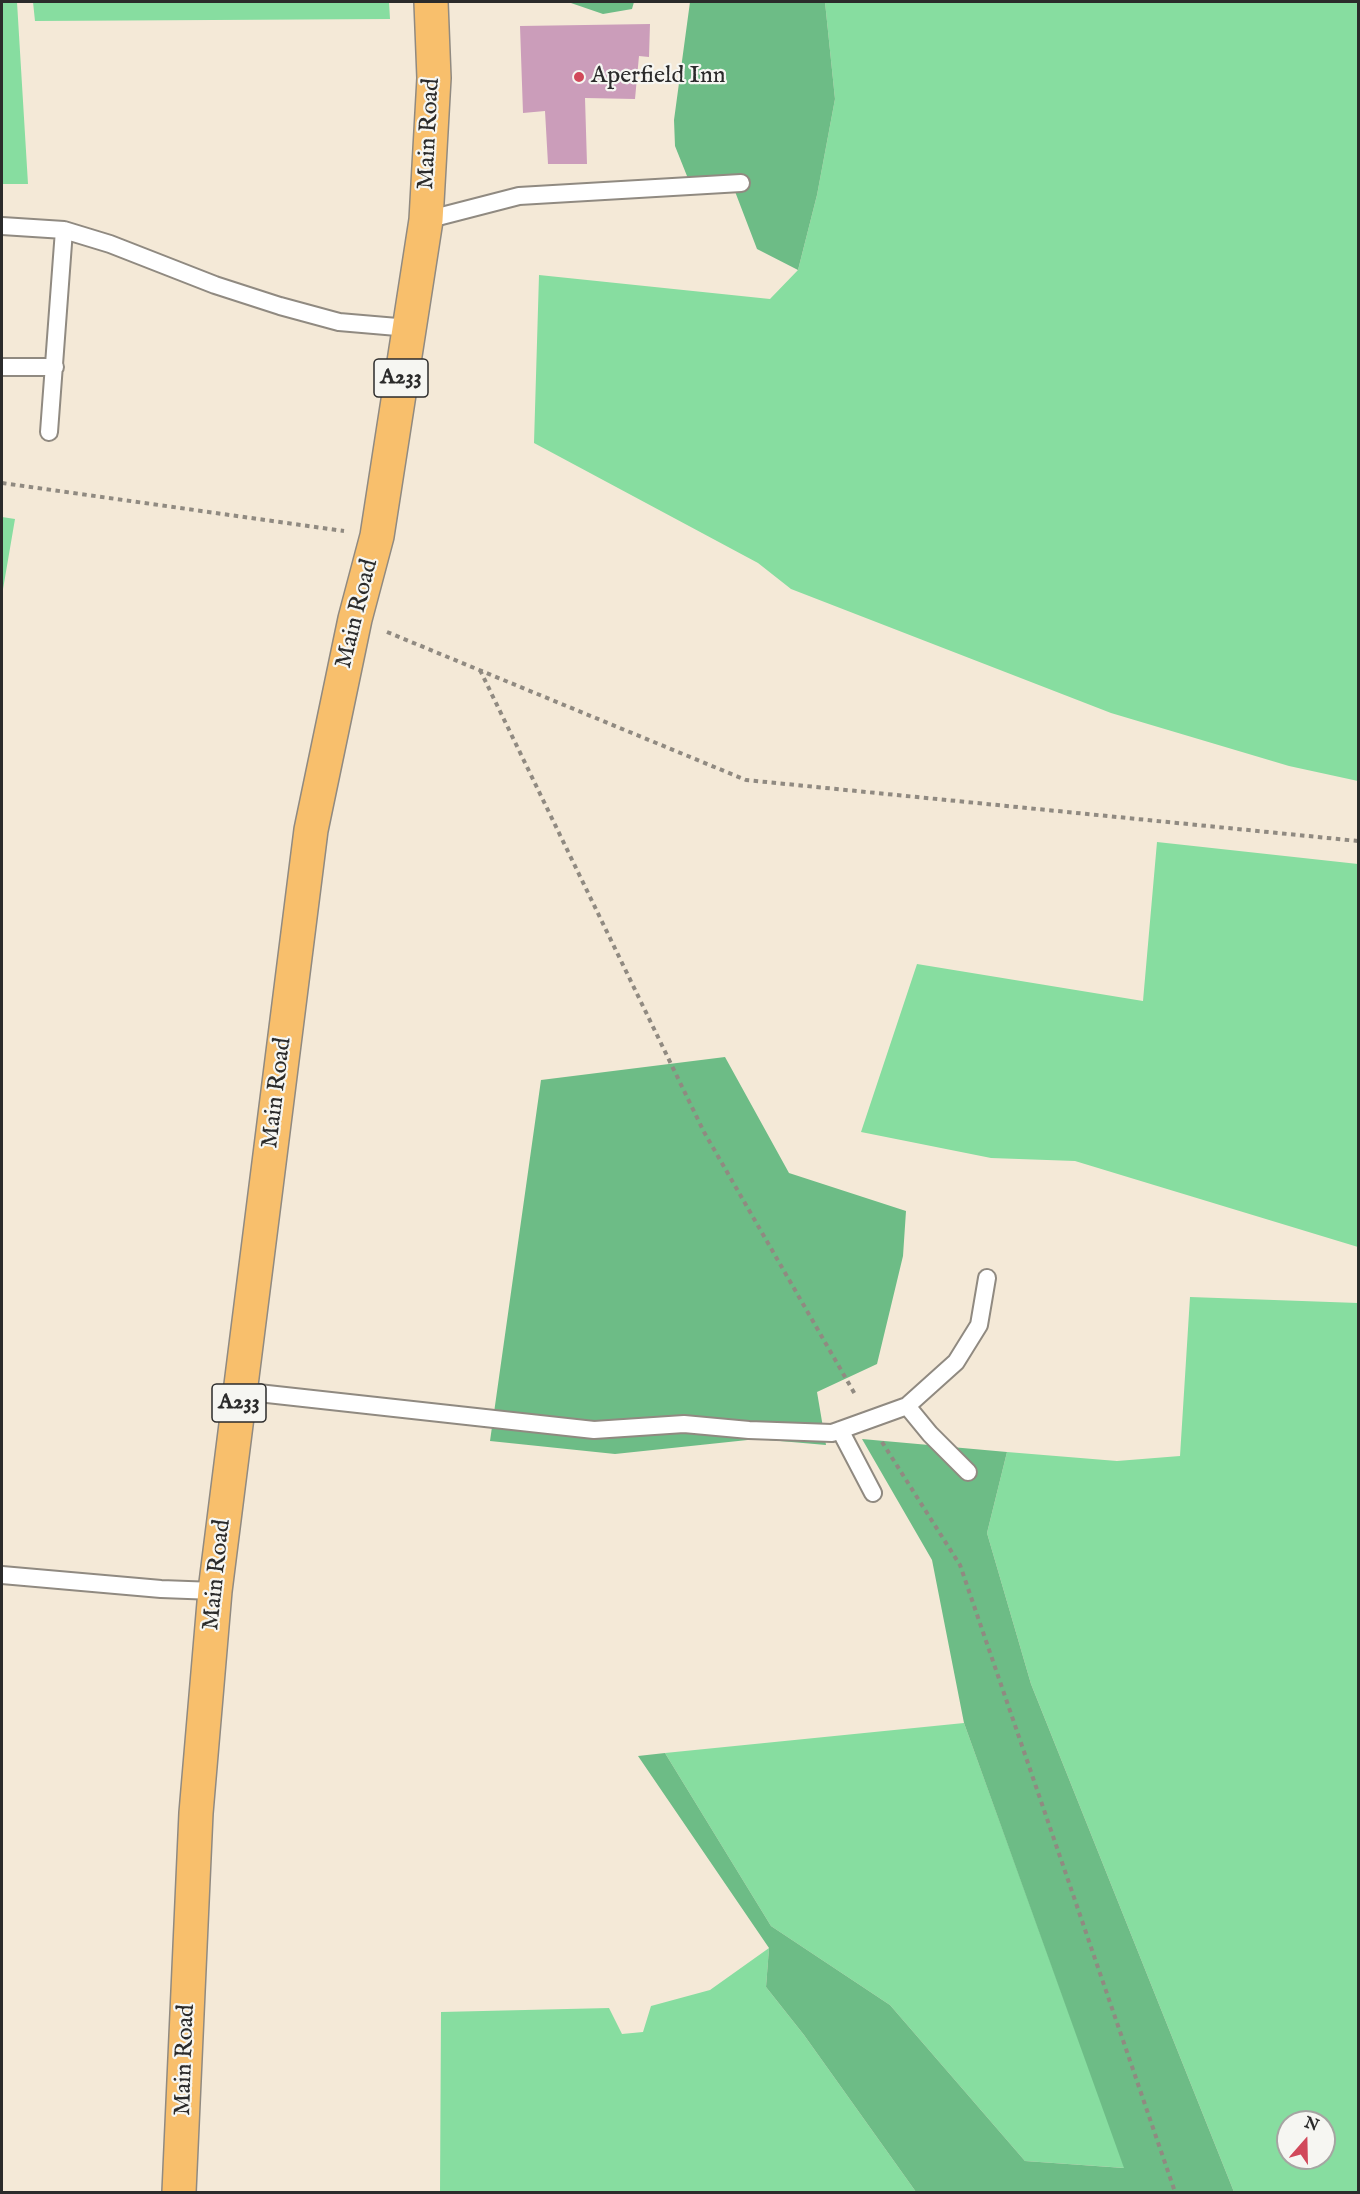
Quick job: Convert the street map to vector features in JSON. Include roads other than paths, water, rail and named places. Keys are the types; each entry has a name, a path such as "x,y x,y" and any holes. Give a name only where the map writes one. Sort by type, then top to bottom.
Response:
{"main road":[{"name":"Main Road","path":"179,2193 196,1813 215,1591 311,831 355,619 377,536 426,220 434,78 430,2"}],"lane":[{"path":"426,220 519,196 741,183"},
{"path":"2,226 64,230 111,244 215,285 339,322 409,328"},
{"path":"49,432 64,230"},
{"path":"2,367 55,367"},
{"path":"240,1391 594,1430 684,1424 799,1433 832,1433 907,1406 956,1362 979,1325 987,1278"},
{"path":"907,1406 930,1434 968,1472"},
{"path":"840,1430 873,1494"},
{"path":"2,1575 161,1589 215,1591"}],"place":[{"name":"Aperfield Inn","path":"579,77"}]}
